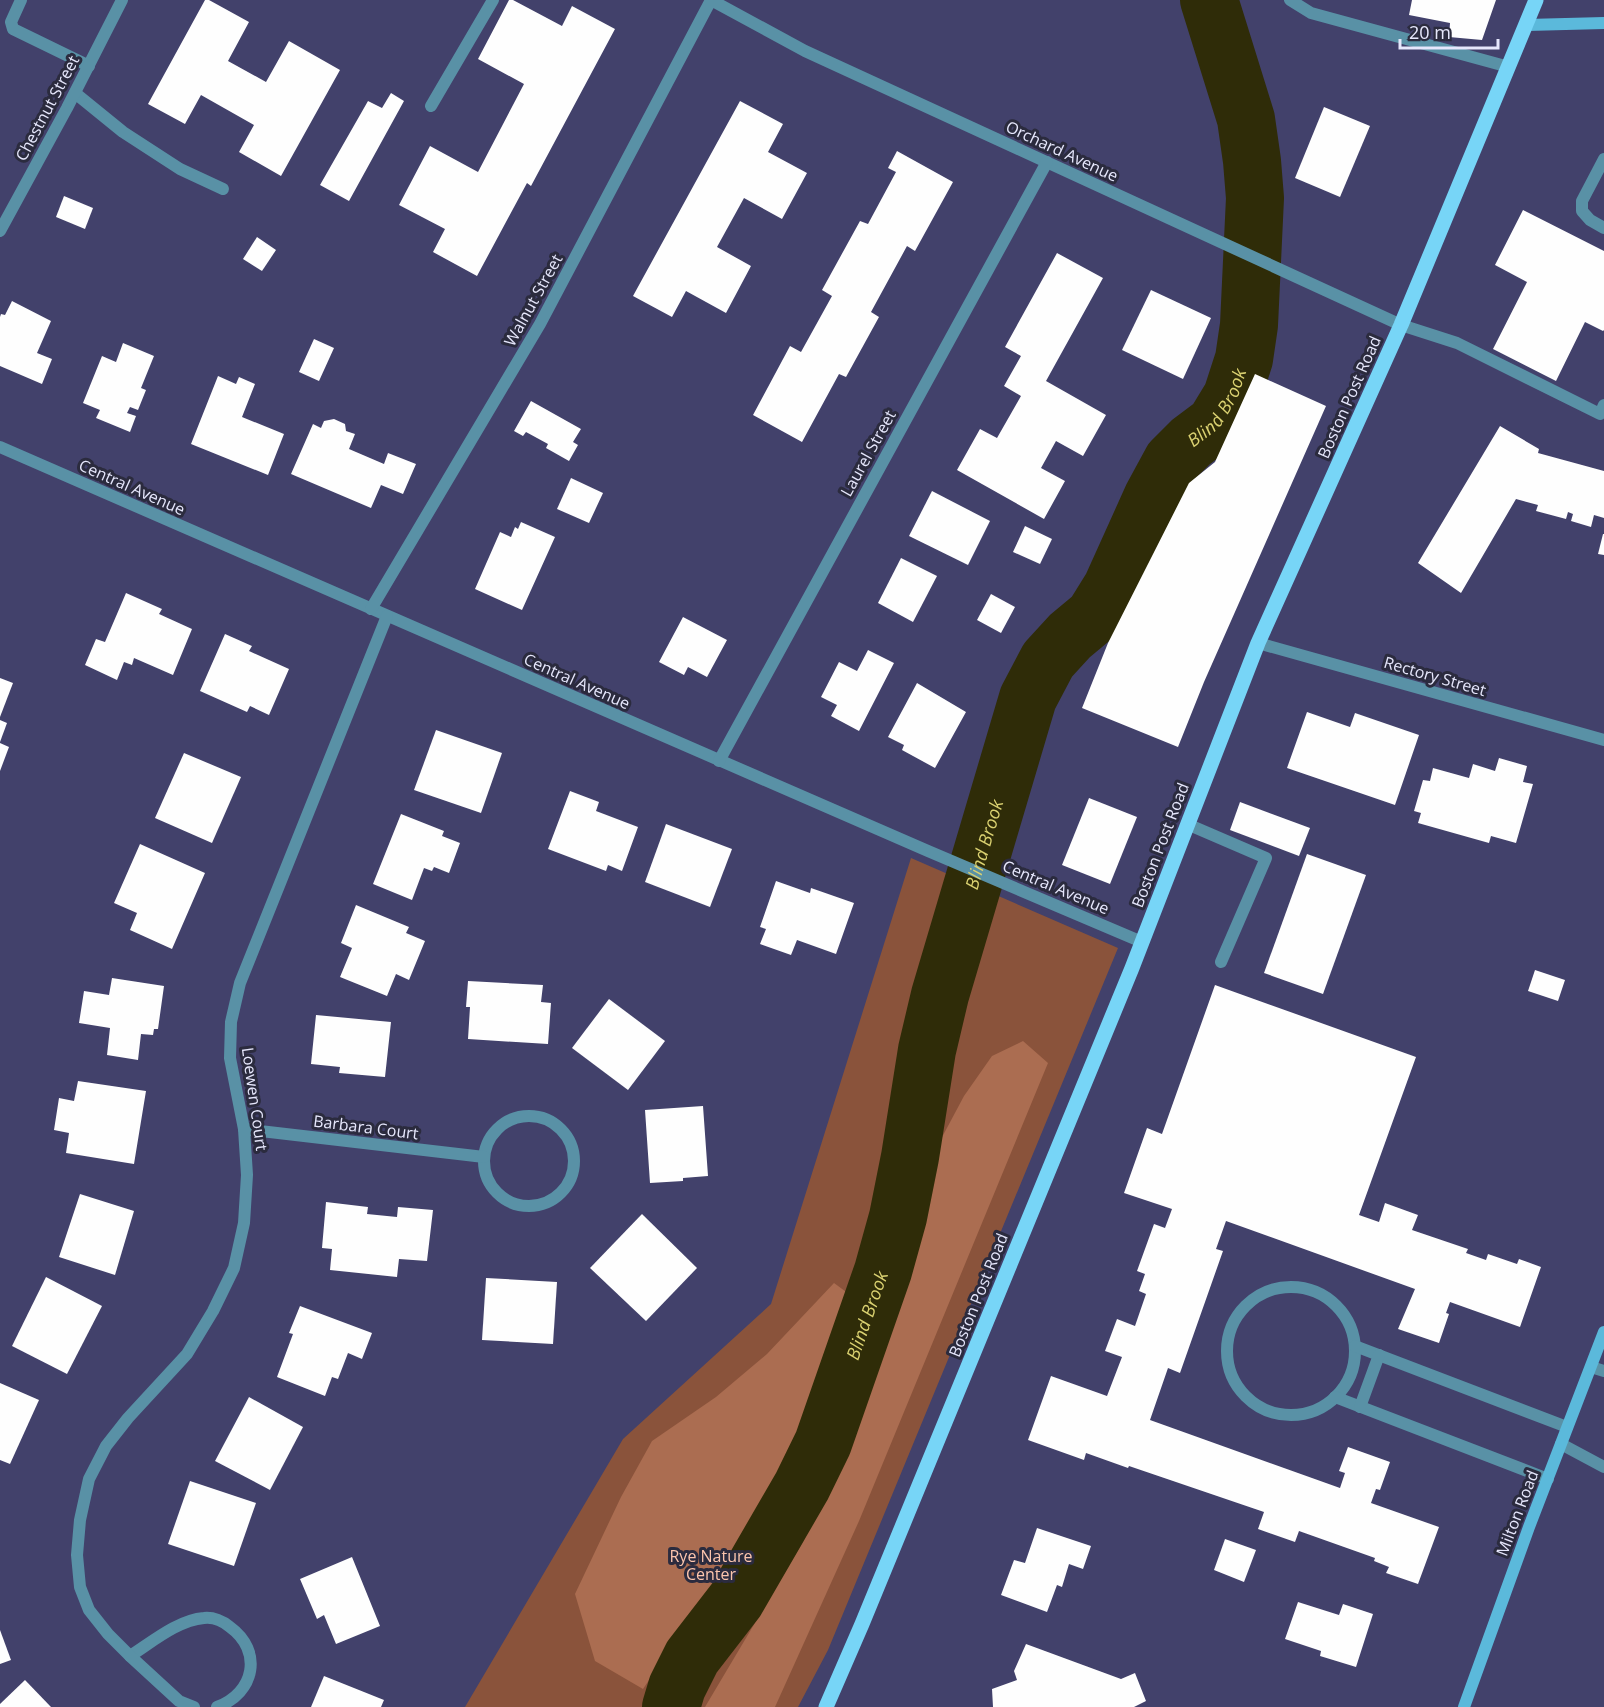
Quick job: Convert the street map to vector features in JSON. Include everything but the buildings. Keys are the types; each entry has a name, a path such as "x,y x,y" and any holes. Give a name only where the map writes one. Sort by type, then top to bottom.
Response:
{"main road":[{"name":"Boston Post Road","path":"826,1707 1142,942 1258,643 1401,325 1536,0"}],"street":[{"path":"21,0 11,22 13,29 88,66"},
{"name":"Chestnut Street","path":"0,231 75,93 122,0"},
{"path":"431,106 493,0"},
{"name":"Orchard Avenue","path":"711,0 805,51 1401,325 1457,343 1600,414 1604,405"},
{"name":"Walnut Street","path":"371,609 540,324 711,0"},
{"path":"1290,0 1311,14 1509,67"},
{"path":"1527,25 1604,23"},
{"path":"75,93 123,132 180,169 223,189"},
{"path":"1604,159 1582,201 1581,211 1590,220 1604,228"},
{"name":"Laurel Street","path":"719,761 1047,162"},
{"name":"Central Avenue","path":"0,447 719,761 1142,942"},
{"name":"Loewen Court","path":"194,1707 179,1701 130,1656 89,1610 80,1587 77,1555 80,1520 89,1479 106,1446 128,1418 187,1354 213,1311 234,1268 244,1223 247,1175 244,1129 230,1058 231,1022 240,983 387,616"},
{"name":"Rectory Street","path":"1258,643 1604,740"},
{"path":"1187,824 1266,858 1221,962"},
{"path":"530,1115 547,1119 563,1131 571,1144 574,1157 572,1173 563,1191 552,1200 537,1206 521,1206 502,1198 490,1185 483,1168 484,1157 485,1147 497,1128 511,1119 530,1115"},
{"name":"Barbara Court","path":"244,1129 484,1157"},
{"path":"1284,1288 1305,1289 1325,1297 1341,1311 1352,1330 1356,1352 1352,1372 1342,1391 1335,1397 1327,1405 1308,1414 1287,1415 1267,1411 1249,1400 1236,1384 1228,1364 1227,1344 1233,1324 1246,1306 1263,1294 1284,1288"},
{"name":"Milton Road","path":"1464,1707 1604,1332"},
{"path":"1354,1346 1567,1427"},
{"path":"1360,1407 1379,1355"},
{"path":"1590,1367 1604,1371"},
{"path":"1335,1397 1548,1479"},
{"path":"1561,1444 1604,1467"},
{"path":"130,1656 187,1621 207,1617 224,1622 240,1634 248,1647 251,1660 250,1675 240,1693 228,1703 217,1707"}],"green space":[{"name":"Rye Nature Center","path":"911,858 1118,948 828,1650 798,1707 465,1707 623,1439 771,1304"},
{"path":"1023,1041 1048,1063 859,1521 775,1707 705,1707 803,1542 835,1473 875,1369 924,1171 964,1096 992,1056"},
{"path":"834,1283 849,1294 847,1314 790,1455 740,1544 643,1689 595,1661 575,1594 621,1497 652,1441 716,1397 767,1354"}],"waterway":[{"name":"Blind Brook","path":"671,1707 677,1687 692,1657 736,1600 802,1486 823,1443 883,1271 898,1217 927,1050 940,995 1028,698 1048,660 1070,636 1094,616 1112,587 1153,496 1172,461 1191,442 1215,424 1232,396 1244,359 1249,325 1255,198 1252,161 1246,119 1209,0"}]}
